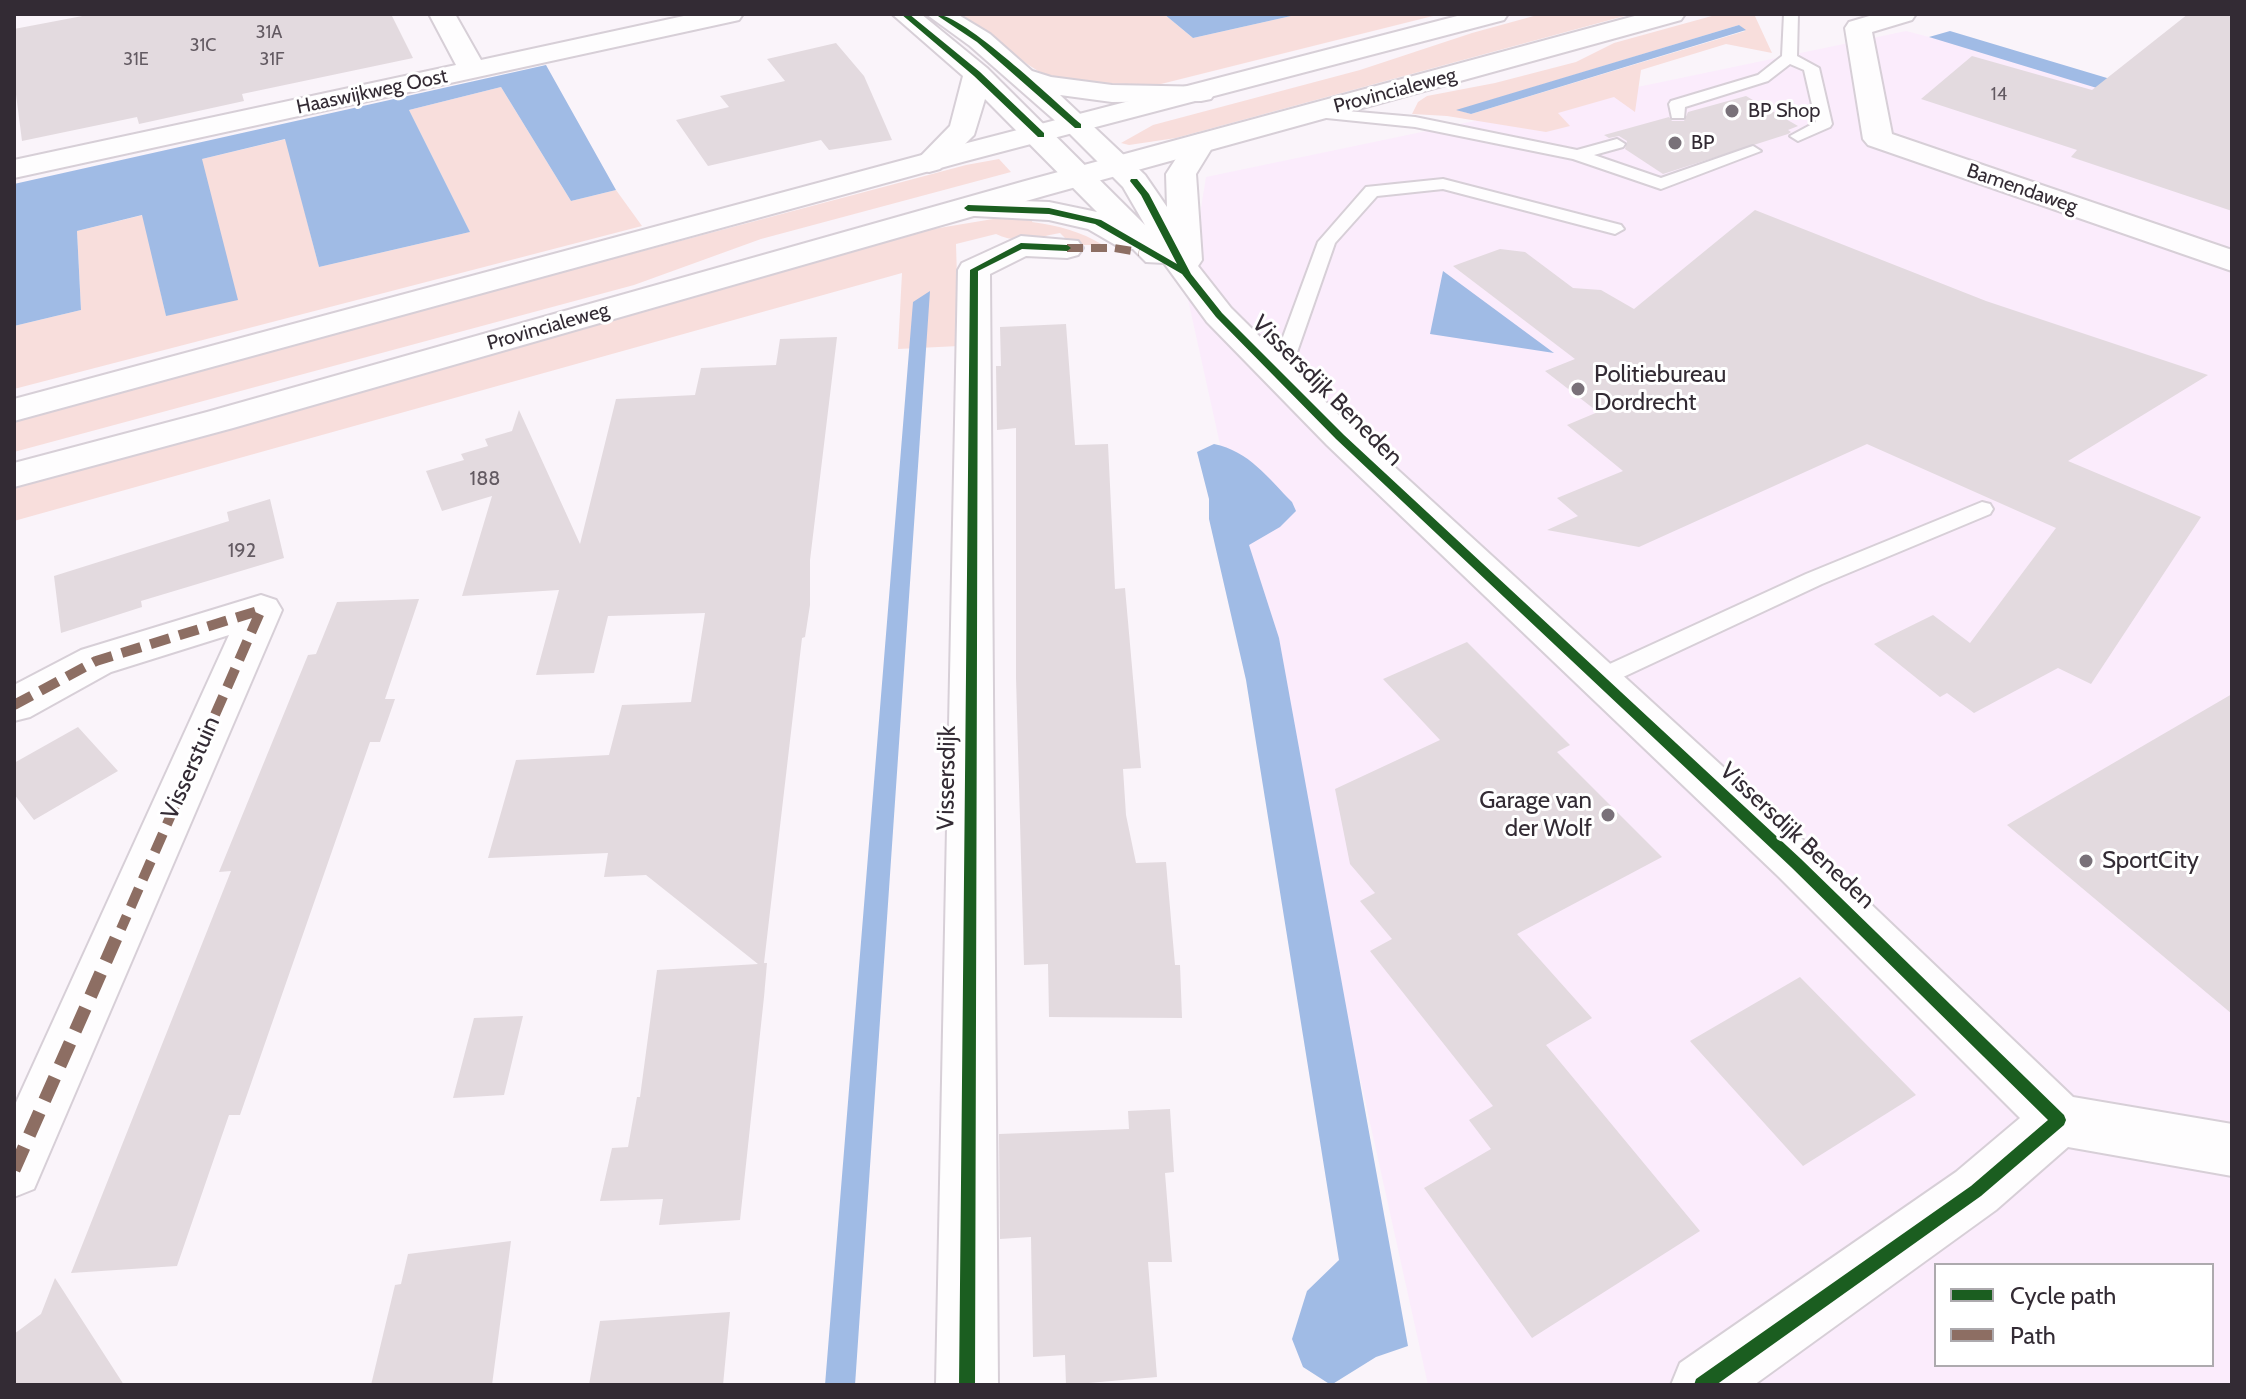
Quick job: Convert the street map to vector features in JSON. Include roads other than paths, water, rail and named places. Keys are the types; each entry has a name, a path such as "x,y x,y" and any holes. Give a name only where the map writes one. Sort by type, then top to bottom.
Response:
{"street":[{"path":"442,14 473,70"},
{"name":"Haaswijkweg Oost","path":"14,169 730,14"},
{"path":"905,14 977,74 1088,185"},
{"path":"939,14 980,40 1078,126 1126,173"},
{"path":"14,410 1495,14"},
{"name":"Provincialeweg","path":"14,475 220,420 968,208 1088,185 1200,143 1672,14"},
{"path":"1834,14 1858,28 1903,14"},
{"name":"Bamendaweg","path":"1858,28 1878,139 2232,261"},
{"path":"929,163 964,129 977,74"},
{"path":"1021,77 1054,87 1116,95 1201,93"},
{"path":"1172,265 1181,174 1200,143"},
{"name":"Vissersdijk Beneden","path":"1126,173 1145,194 1172,265"},
{"name":"Vissersdijk Beneden","path":"1088,185 1172,265 1340,437 1796,863 2059,1120"},
{"name":"Vissersdijk Beneden","path":"968,208 1049,211 1098,222 1172,265"},
{"name":"Vissersdijk","path":"967,1385 974,270 1021,246 1067,248"},
{"name":"Visserstuin","path":"14,705 96,661 261,610 14,1170"},
{"path":"1702,1385 1976,1191 2059,1120 2232,1150"}],"lane":[{"path":"1678,115 1677,104 1763,78 1789,58 1791,14"},
{"path":"1789,58 1811,68 1824,124 1798,136"},
{"path":"1313,113 1415,122 1577,155 1661,184 1753,151"},
{"path":"1577,155 1617,144"},
{"path":"1279,375 1327,242 1372,191 1443,184 1615,229"},
{"path":"1598,679 1814,579 1982,509"}],"water":[{"path":"1164,14 1300,14 1193,38"},
{"path":"1739,25 1746,30 1471,114 1456,110"},
{"path":"1950,31 2107,78 2166,109 1929,37"},
{"path":"546,65 616,190 571,201 501,87 409,110 470,232 319,267 285,139 202,159 238,300 166,316 142,215 77,231 81,310 14,326 14,184"},
{"path":"1443,271 1554,353 1430,334"},
{"path":"930,291 855,1385 825,1385 913,302"},
{"path":"1214,444 1248,459 1292,502 1296,511 1280,527 1249,545 1279,638 1408,1346 1376,1357 1331,1385 1303,1367 1292,1339 1307,1291 1339,1260 1246,680 1197,452"}],"place":[{"name":"BP Shop","path":"1732,111"},
{"name":"BP","path":"1675,143"},
{"name":"Politiebureau Dordrecht","path":"1578,389"},
{"name":"Garage van der Wolf","path":"1608,815"},
{"name":"SportCity","path":"2086,861"}]}
